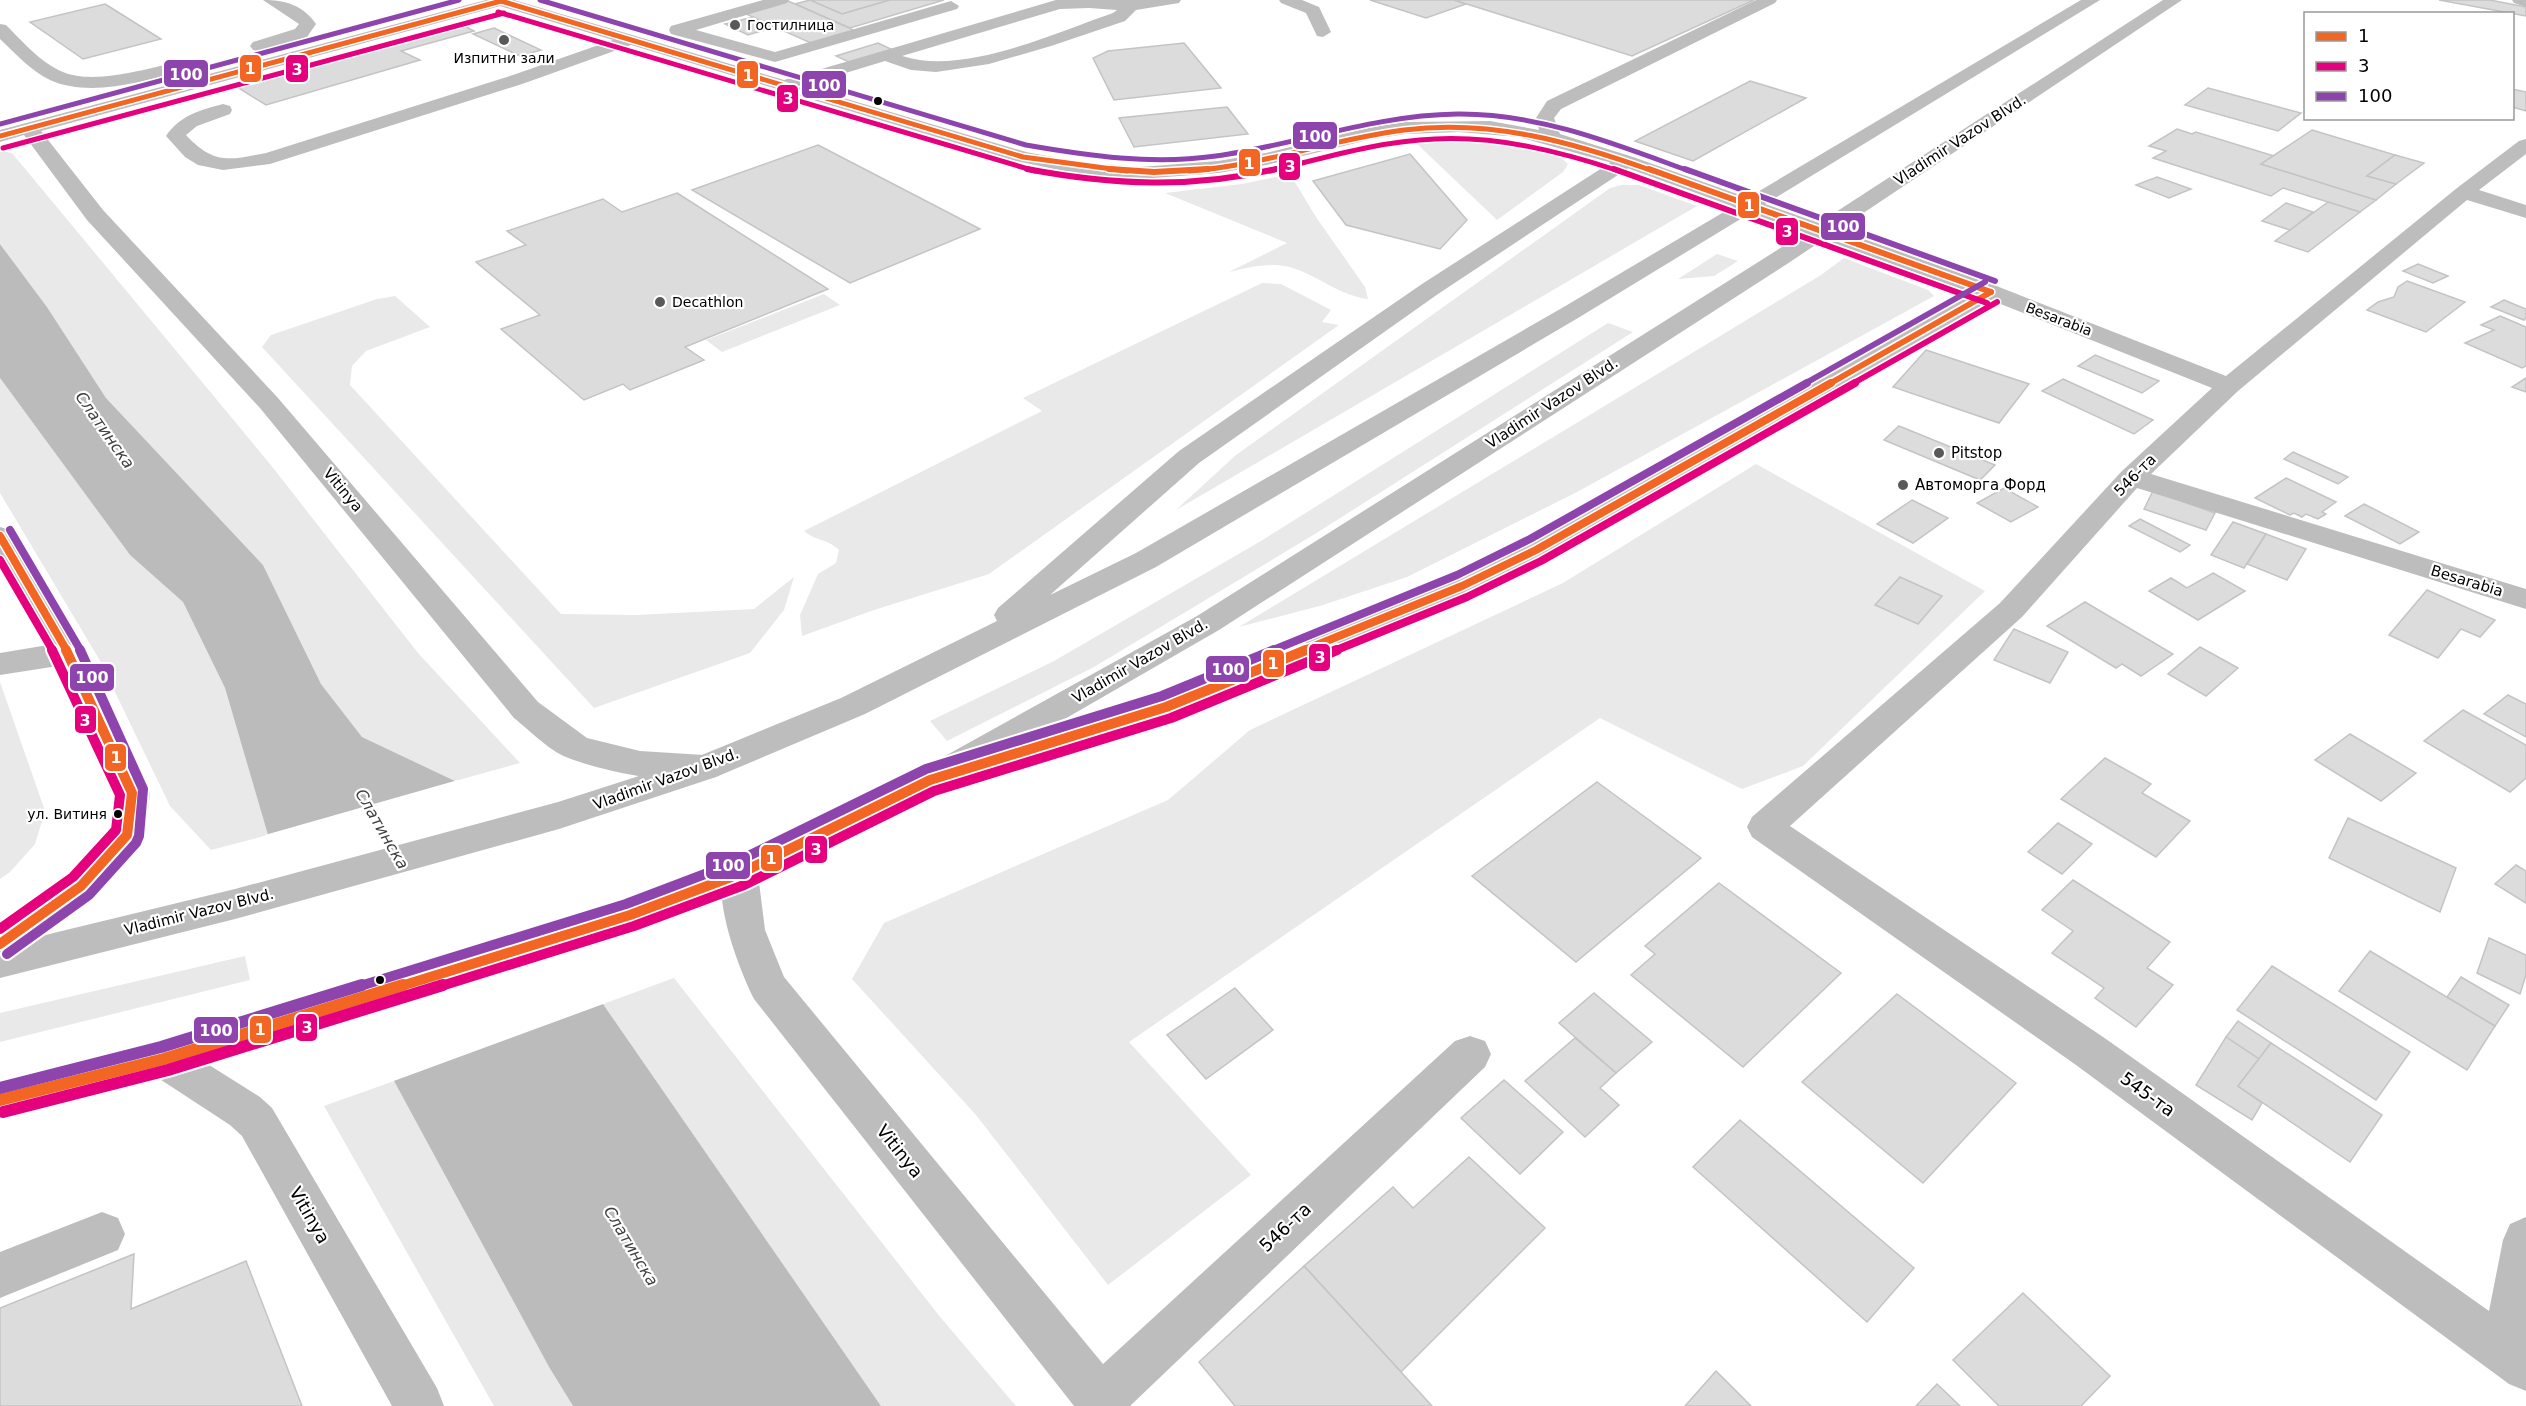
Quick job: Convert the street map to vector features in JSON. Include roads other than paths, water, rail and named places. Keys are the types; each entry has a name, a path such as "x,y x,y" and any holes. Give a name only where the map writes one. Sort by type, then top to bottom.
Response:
{"street":[{"path":"0,29 30,57 61,78 108,81 158,72 285,40 301,33 308,24 303,17 271,0"},
{"path":"0,136 499,0"},
{"name":"Besarabia","path":"499,0 1023,157 1079,168 1140,173 1208,168 1266,159 1372,133 1428,126 1490,127 1551,138 1626,161 1991,292 2229,386"},
{"path":"223,110 180,127 176,136 198,158 228,163 270,158 634,41 781,0"},
{"path":"783,86 1059,4 1085,2 1130,7 1150,6 1173,0"},
{"path":"1287,0 1313,10 1323,32"},
{"path":"1551,138 1545,118 1554,105 1769,0"},
{"name":"Vladimir Vazov Blvd.","path":"0,962 235,904 559,815 704,768 853,706 1146,560 1706,232 2092,0"},
{"name":"Vladimir Vazov Blvd.","path":"0,1100 164,1059 630,915 739,874 930,780 1208,623 1779,259 2174,0"},
{"path":"2520,0 2526,2"},
{"path":"735,71 951,6"},
{"path":"885,57 914,65 948,65 979,61 1119,17 1130,7"},
{"path":"680,30 776,57"},
{"path":"492,71 519,79"},
{"name":"Vitinya","path":"29,129 95,215 269,403 526,710 576,748 640,764 704,768"},
{"path":"205,159 261,141"},
{"name":"546-та","path":"1765,827 2011,610 2132,477 2229,386 2463,192 2526,145"},
{"path":"976,644 1189,458 1430,289 1626,161"},
{"path":"2463,192 2526,212"},
{"path":"930,780 1166,707 1462,586 1536,550 1991,292"},
{"name":"Besarabia","path":"2132,477 2526,599"},
{"path":"0,536 68,653 132,793 127,835 81,886 0,944"},
{"path":"0,664 68,653"},
{"name":"545-та","path":"1765,827 2091,1052 2515,1359"},
{"name":"Vitinya","path":"739,874 746,930 768,987 1102,1403"},
{"name":"546-та","path":"1102,1403 1470,1054"},
{"name":"Vitinya","path":"164,1059 257,1122 419,1406"},
{"path":"0,1275 102,1234"},
{"path":"2515,1359 2526,1240"}],"water":[{"name":"Слатинска","path":"0,244 47,307 106,398 263,565 321,684 362,737 455,781 603,1004 881,1406 573,1406 549,1367 394,1081 268,835 225,688 183,602 130,555 0,378"}],"place":[{"name":"Гостилница","path":"735,25"},
{"name":"Изпитни зали","path":"504,40"},
{"name":"Decathlon","path":"660,302"},
{"name":"Pitstop","path":"1939,453"},
{"name":"Автоморга Форд","path":"1903,485"},
{"name":"ул. Витиня","path":"118,814"}]}
